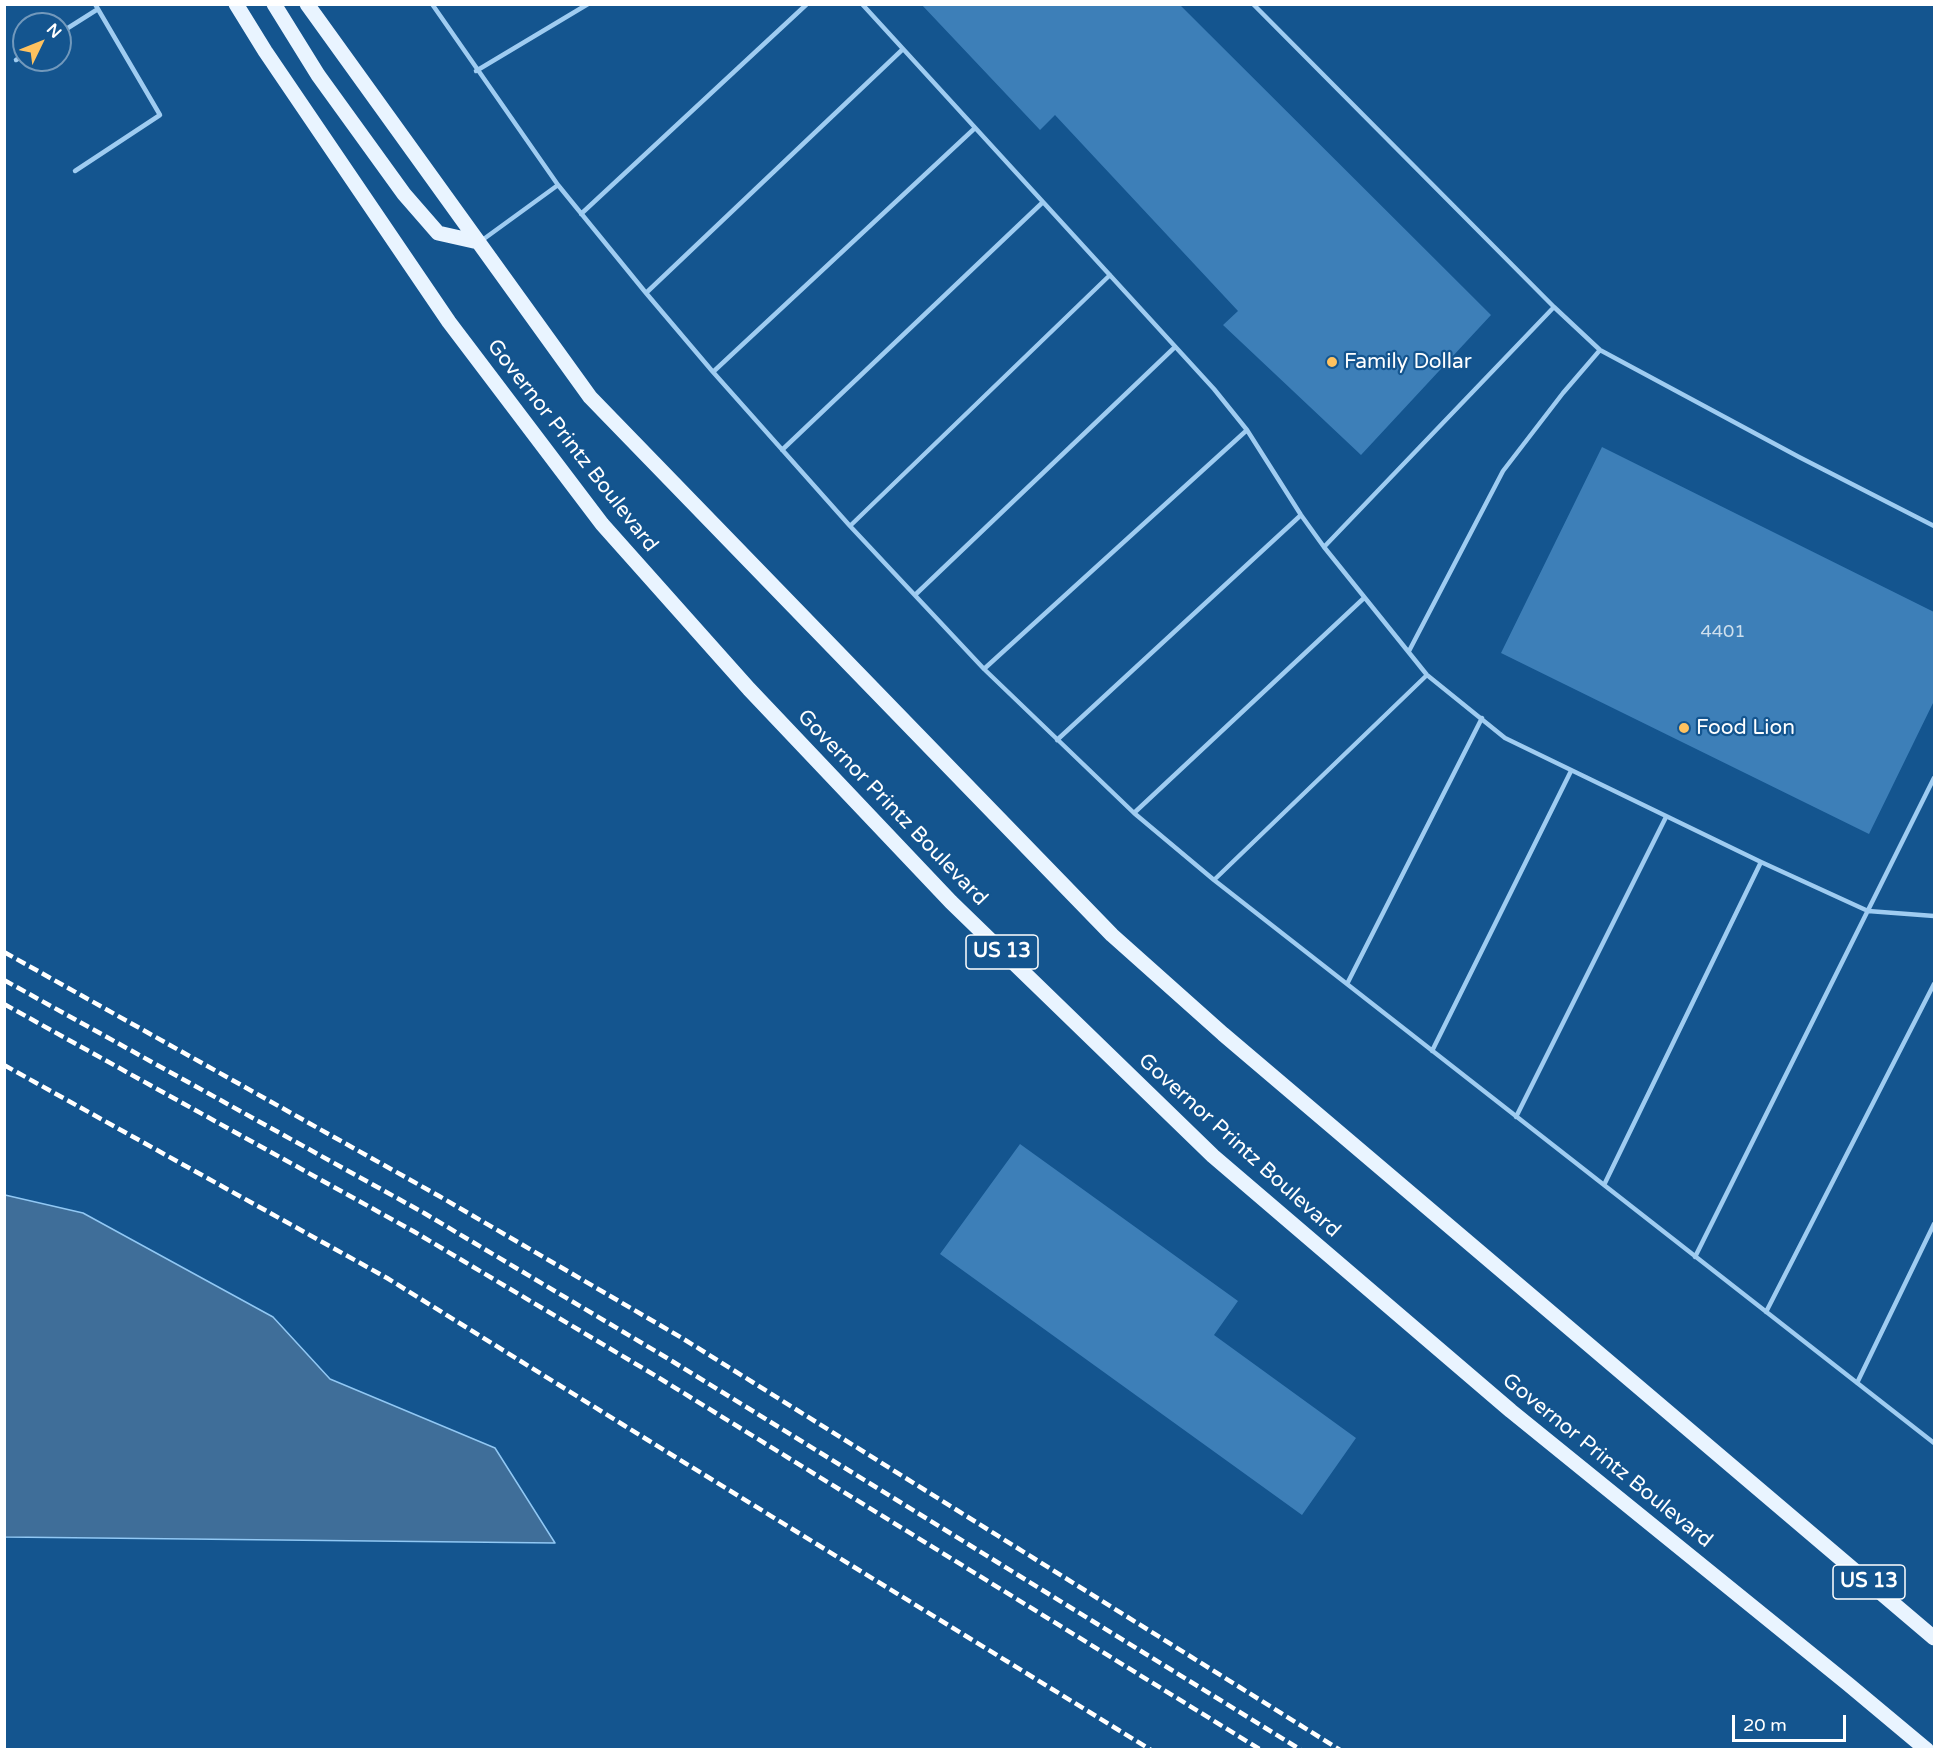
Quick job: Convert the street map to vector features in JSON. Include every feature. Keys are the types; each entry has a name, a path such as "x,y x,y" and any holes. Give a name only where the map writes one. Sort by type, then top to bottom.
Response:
{"main road":[{"name":"Governor Printz Boulevard","path":"236,4 265,51 449,322 602,524 749,689 951,902 1213,1156 1512,1411 1927,1749"},
{"path":"274,4 318,75 405,194 438,233 478,242"},
{"name":"US 13","path":"307,4 590,397 1112,935 1232,1042 1935,1638"}],"lane":[{"path":"432,4 476,71 558,185 713,372 850,526 984,669 1057,740 1134,813 1214,880 1935,1443"},
{"path":"476,71 588,4"},
{"path":"581,214 807,4"},
{"path":"862,4 1214,389 1247,430 1324,547 1427,675 1505,738 1666,817 1868,911 1935,916"},
{"path":"1252,4 1554,307 1600,350 1799,457 1935,526"},
{"path":"72,24 96,7 160,115 75,171"},
{"path":"646,293 903,49"},
{"path":"713,372 975,128"},
{"path":"478,242 558,185"},
{"path":"782,450 1043,202"},
{"path":"850,526 1110,275"},
{"path":"1324,547 1554,307"},
{"path":"915,595 1175,347"},
{"path":"1409,651 1503,471 1563,393 1600,350"},
{"path":"984,669 1247,430"},
{"path":"1057,740 1301,515"},
{"path":"1134,813 1365,598"},
{"path":"1214,880 1427,675"},
{"path":"1347,984 1482,718"},
{"path":"1432,1051 1572,771"},
{"path":"1695,1257 1935,778"},
{"path":"1516,1117 1666,817"},
{"path":"1604,1185 1761,862"},
{"path":"1766,1312 1935,984"},
{"path":"1857,1383 1935,1224"}],"water":[{"path":"5,1195 83,1213 273,1317 330,1379 495,1448 555,1543 5,1537"}],"building":[{"path":"921,4 1179,4 1491,315 1361,455 1223,325 1238,311 1055,115 1040,130"},
{"path":"1602,447 1934,612 1934,701 1869,834 1501,653"},
{"path":"1020,1144 1238,1301 1214,1335 1356,1438 1302,1515 940,1254"}],"railway":[{"path":"4,952 439,1196 682,1338 1340,1750"},
{"path":"4,980 424,1213 667,1358 1301,1750"},
{"path":"4,1004 413,1231 656,1376 1261,1750"},
{"path":"4,1065 387,1278 1151,1750"}],"place":[{"name":"Family Dollar","path":"1332,362"},
{"name":"Food Lion","path":"1684,728"}]}
